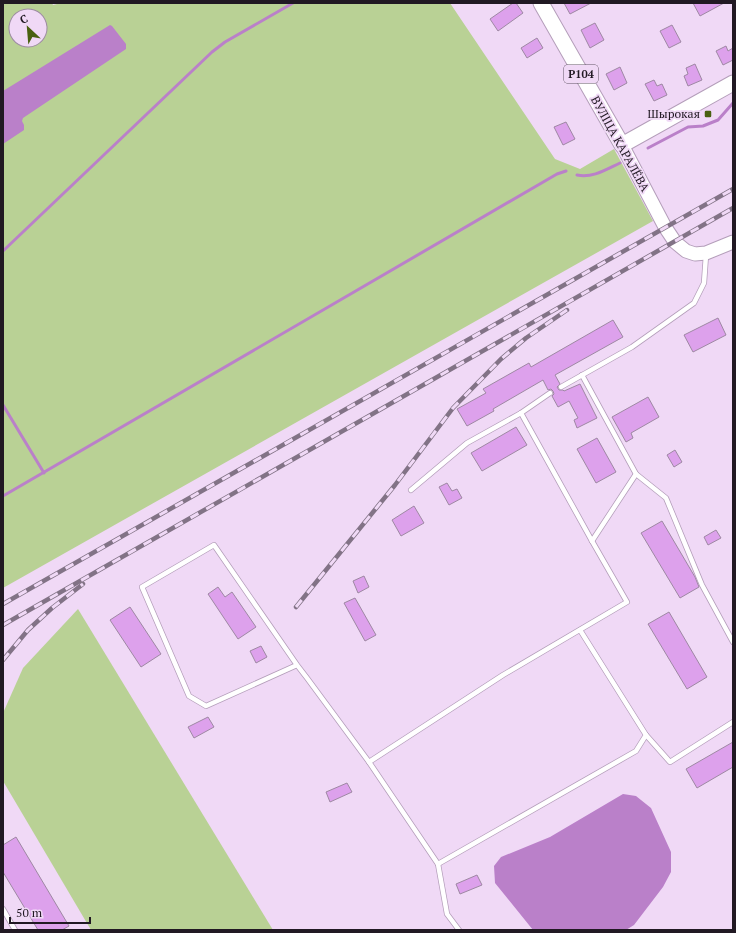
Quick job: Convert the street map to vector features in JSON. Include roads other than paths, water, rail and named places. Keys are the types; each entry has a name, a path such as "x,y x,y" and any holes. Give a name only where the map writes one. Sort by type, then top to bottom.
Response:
{"main road":[{"name":"ВУЛІЦА КАРАЛЁВА","path":"541,3 622,145 665,227 675,242 686,251 695,254 706,253"},
{"path":"622,145 733,83"},
{"path":"706,253 733,242"}],"lane":[{"path":"561,387 632,347 694,303 704,283 706,253"},
{"path":"582,375 636,474 666,498 702,585 733,642"},
{"path":"411,490 467,443 521,413 550,393"},
{"path":"369,762 503,675 627,602 521,413"},
{"path":"592,542 636,474"},
{"path":"297,664 206,706 189,696 142,587 214,545 297,664 369,762 438,864 447,914 459,930"},
{"path":"580,630 646,736 670,762 733,722"},
{"path":"438,864 636,751 646,736"},
{"path":"3,909 15,930"}],"waterway":[{"path":"3,251 212,52 225,42 293,3"},
{"path":"648,148 688,127 703,126 718,120 733,103"},
{"path":"577,175 583,176 594,174 620,163"},
{"path":"3,496 557,174 566,171"},
{"path":"3,405 44,473"}],"railway":[{"path":"3,604 733,189"},
{"path":"3,625 733,208"},
{"path":"296,607 395,485 453,408 501,359 526,338 567,310"},
{"path":"3,660 28,630 52,608 83,584"}],"place":[{"name":"Шырокая","path":"708,114"}]}
